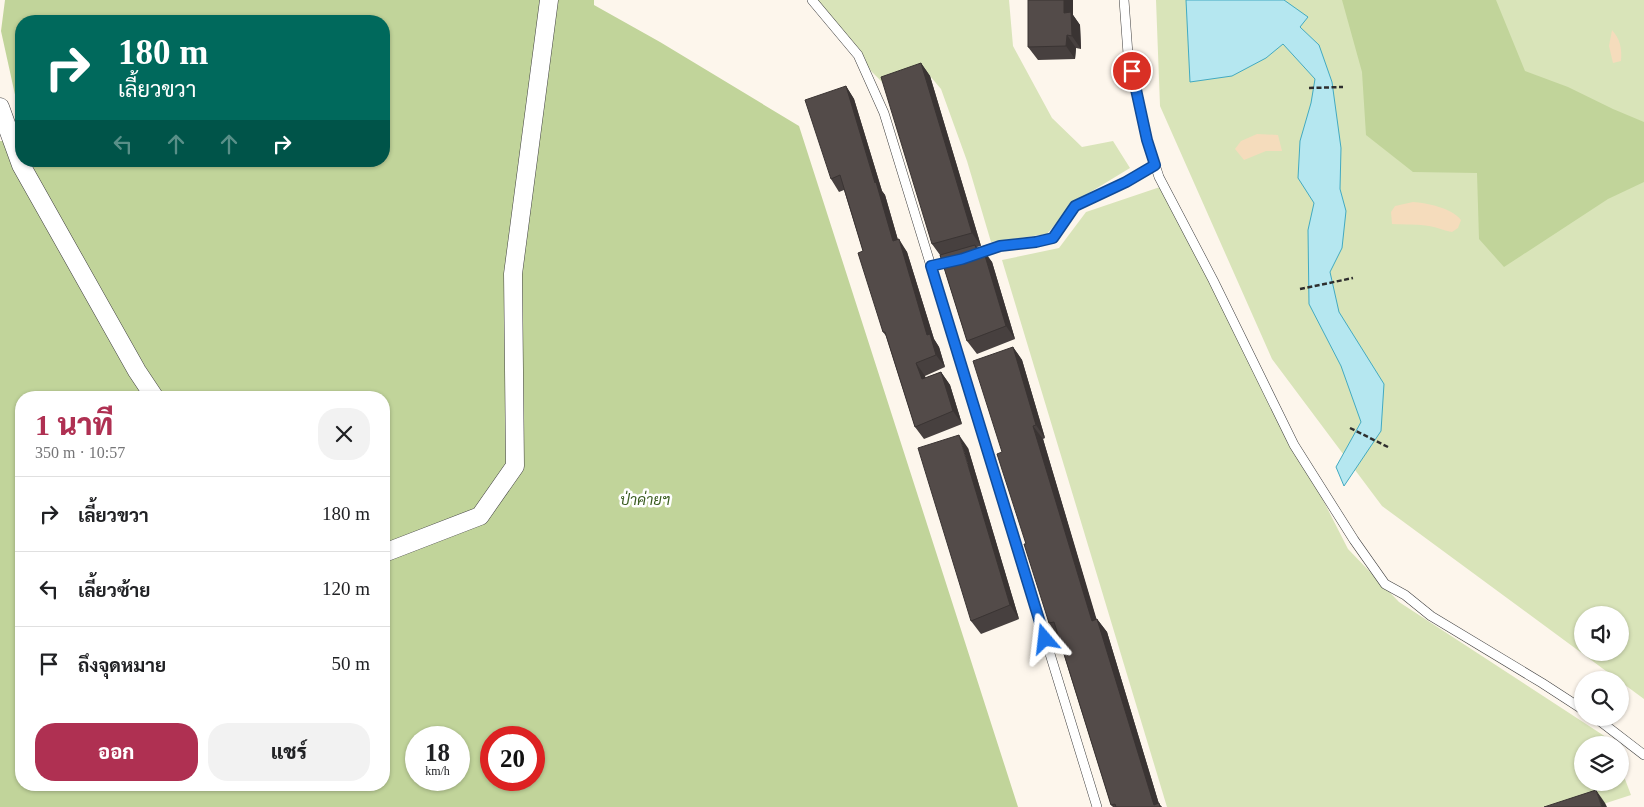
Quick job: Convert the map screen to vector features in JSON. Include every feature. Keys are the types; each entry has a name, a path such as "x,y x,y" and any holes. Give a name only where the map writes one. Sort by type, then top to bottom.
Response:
{"street":[{"path":"390,550 480,516 515,466 514,274 549,0"},
{"path":"0,106 15,148"},
{"path":"22,167 137,371 150,391"}],"lane":[{"path":"812,0 858,55 884,113 935,265 1097,807"},
{"path":"1124,0 1128,54 1147,140 1158,177 1213,280 1294,445 1354,540 1385,584 1405,595 1431,616 1574,704"},
{"path":"962,259 1000,246 1053,238 1075,206 1126,182 1155,165"},
{"path":"1606,726 1644,755"}],"path":[{"path":"1309,88 1343,87"},
{"path":"1300,288 1353,278"},
{"path":"1350,428 1390,448"}],"green space":[{"name":"ป่าค่ายฯ","path":"5,0 594,0 594,5 660,42 799,126 1018,807 0,807 0,141 15,142 15,167 390,167 390,15 15,15 15,95 1,31"},
{"path":"812,0 1009,0 1013,46 1052,118 1082,147 1113,141 1130,168 1074,202 1047,234 991,242 967,161 941,89 930,76 890,90 861,61"},
{"path":"1156,0 1644,0 1644,699 1629,688 1629,671 1606,671 1592,661 1629,661 1629,606 1574,606 1574,647 1382,506 1272,359 1160,106"},
{"path":"1342,0 1496,0 1525,71 1568,87 1644,122 1644,182 1608,199 1504,267 1479,239 1477,173 1413,172 1366,135 1362,72"},
{"path":"1163,186 1348,549 1399,602 1574,716 1574,726 1589,726 1604,736 1574,736 1574,791 1629,790 1631,795 1594,807 1167,807 1002,260 1059,248 1086,212"}],"sand":[{"path":"1612,30 1619,40 1621,52 1621,61 1613,63 1609,46"},
{"path":"1257,134 1278,135 1282,151 1266,151 1244,160 1235,149 1241,141"},
{"path":"1413,202 1432,205 1452,212 1461,220 1458,228 1452,232 1425,225 1392,224 1391,212 1395,206"}],"water":[{"path":"1186,0 1284,0 1308,17 1300,27 1319,45 1332,82 1341,148 1340,189 1346,211 1342,248 1330,272 1339,312 1384,384 1381,431 1344,486 1336,467 1361,422 1341,366 1309,304 1308,230 1314,203 1298,178 1300,141 1311,103 1315,79 1283,44 1266,58 1232,76 1190,82"}],"building":[{"path":"1028,0 1064,0 1064,13 1071,12 1072,36 1067,35 1066,46 1028,47"},
{"path":"921,63 972,233 932,244 881,77"},
{"path":"846,86 893,241 899,239 927,335 930,334 936,355 916,363 922,379 941,372 953,411 915,427 858,253 863,251 840,175 831,179 805,100"},
{"path":"975,245 977,250 983,249 1006,326 967,341 940,255"},
{"path":"1013,347 1036,425 1033,426 1092,621 1097,619 1154,805 1159,803 1160,807 1116,807 1115,804 1111,805 1054,622 1049,623 997,454 1002,452 973,361"},
{"path":"959,435 1010,605 971,621 918,448"},
{"path":"1596,791 1602,807 1544,807"}],"route":[{"path":"1045,639 931,266 962,259 1000,246 1053,238 1075,206 1126,182 1155,165 1147,140 1132,71"}]}
